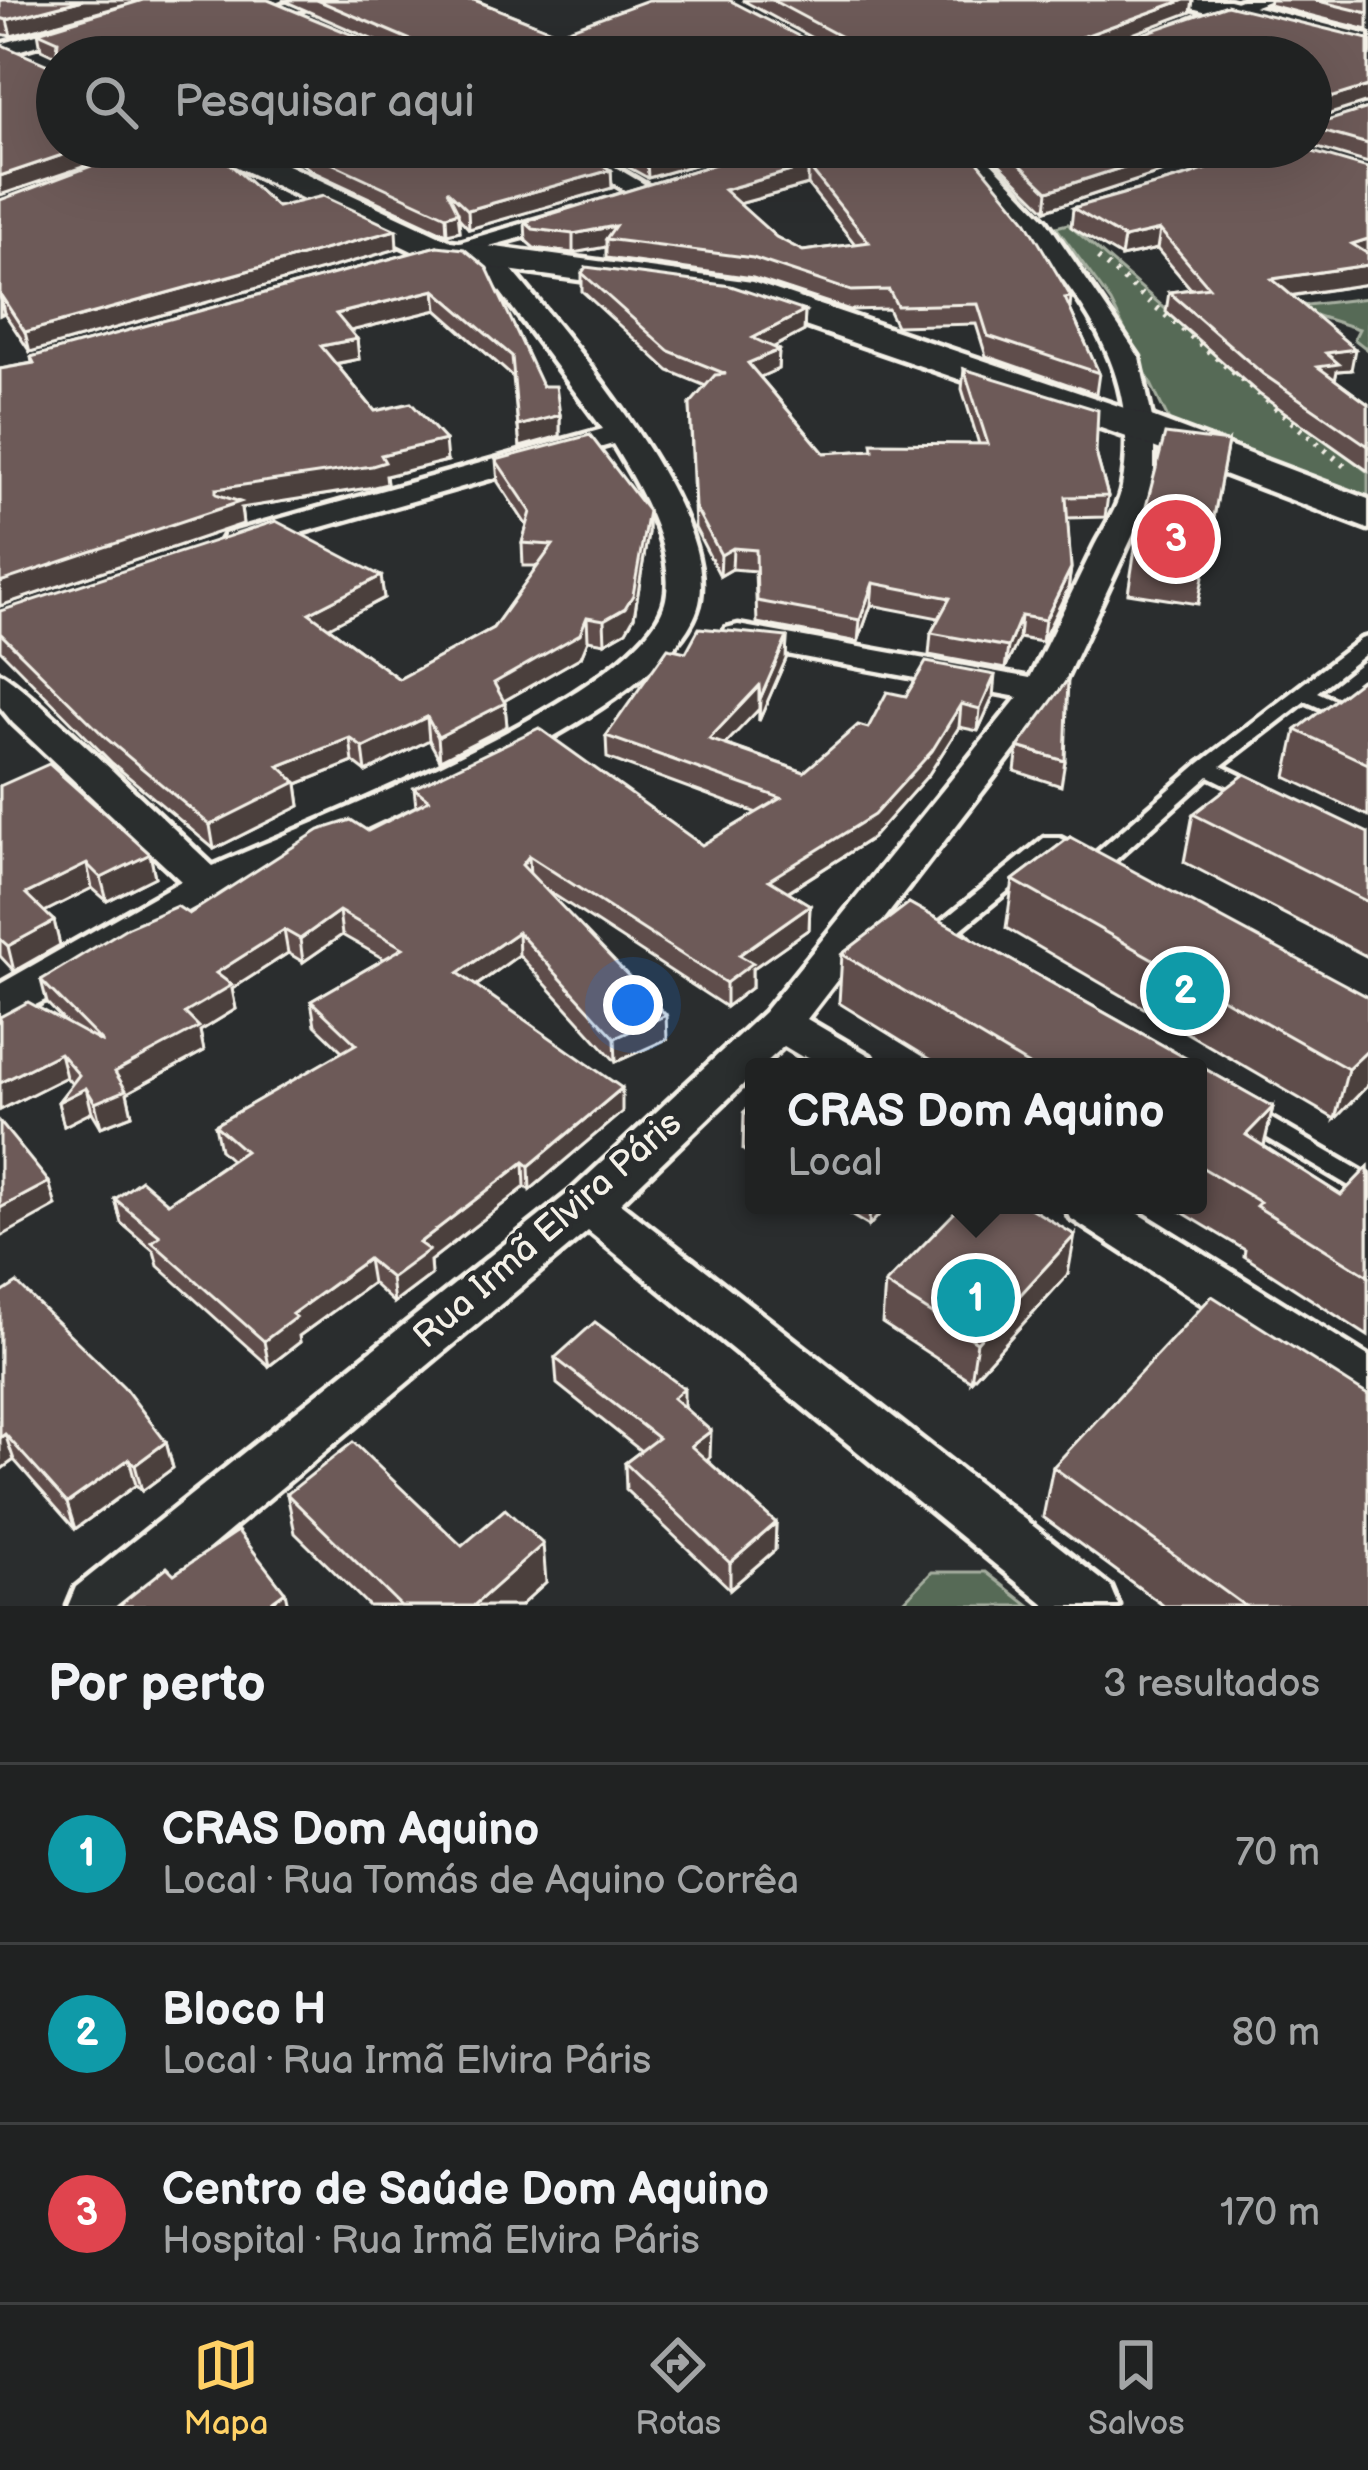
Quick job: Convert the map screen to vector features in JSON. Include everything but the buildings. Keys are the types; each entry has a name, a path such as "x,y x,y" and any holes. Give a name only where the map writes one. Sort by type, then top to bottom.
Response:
{"street":[{"path":"47,36 183,0"},
{"path":"253,0 318,23"},
{"path":"282,10 325,0"},
{"path":"1195,0 1368,44"},
{"path":"1169,30 1262,0"},
{"path":"2,48 36,39"},
{"path":"2,48 36,63"},
{"path":"266,168 442,251 738,290 1139,427 1368,515"},
{"path":"398,263 660,190 611,168"},
{"name":"Rua Irmã Elvira Páris","path":"97,1606 588,1204 780,1023 1042,691 1138,490 1139,427 1126,357 1061,259 1047,222 987,168"},
{"path":"0,1004 208,884 526,737 594,698 662,645 680,624 683,573 625,432 489,259"},
{"path":"196,555 400,490 625,432"},
{"path":"680,624 1042,691"},
{"path":"0,684 26,716 208,884"},
{"path":"780,1023 839,1058"},
{"path":"588,1204 1090,1606"},
{"path":"1101,1214 1368,1383"}],"lane":[{"path":"985,956 944,931 1052,843 1106,870 1207,767 1368,643"},
{"path":"1304,694 1368,723"},
{"path":"1207,767 1287,806"},
{"path":"1207,1089 1368,1187"}],"path":[{"path":"1061,259 1093,254 1352,472"}],"green space":[{"path":"1068,224 1256,388 1368,472 1368,503 1172,427 1111,302 1056,227"},
{"path":"1368,298 1368,350 1354,339 1359,329 1289,307"},
{"path":"932,1572 986,1572 1029,1606 899,1606"}],"place":[{"name":"Centro de Saúde Dom Aquino","path":"1176,539"},
{"name":"Bloco H","path":"1185,991"},
{"name":"CRAS Dom Aquino","path":"976,1298"}]}
